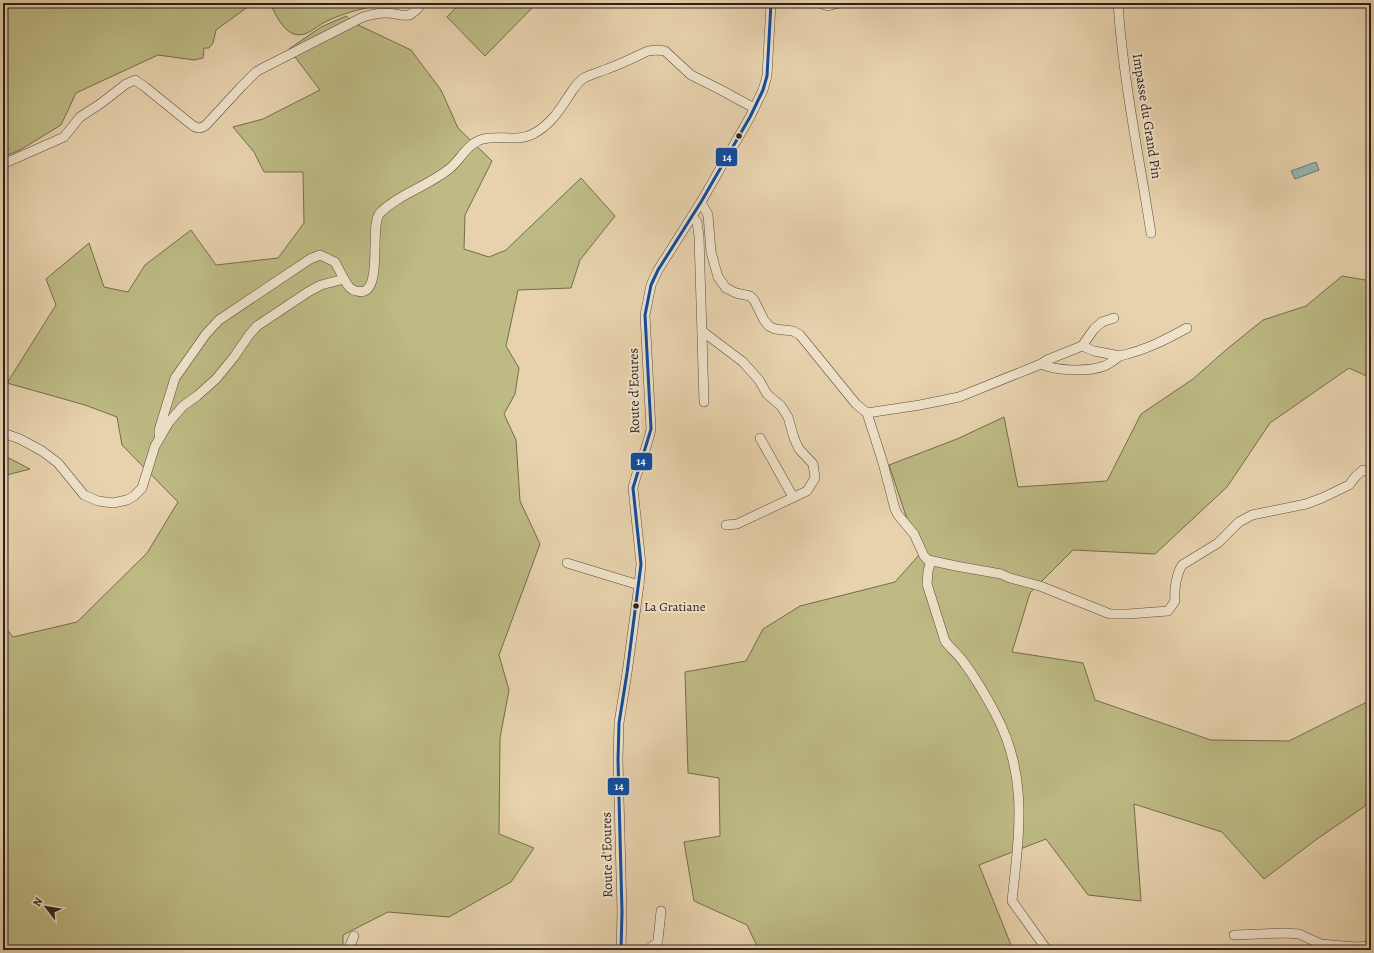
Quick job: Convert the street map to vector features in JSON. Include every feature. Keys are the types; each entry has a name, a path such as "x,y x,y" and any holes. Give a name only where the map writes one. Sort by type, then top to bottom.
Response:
{"street":[{"path":"3,164 64,136 80,117 126,84 135,80 186,121 198,129 201,129 260,68 363,17 371,14 386,13 403,16 411,15 422,3"},
{"name":"Route d'Eoures","path":"621,950 622,912 618,760 619,723 641,564 633,488 635,477 648,444 651,429 645,315 647,299 651,285 658,270 701,202 763,90 767,76 771,3"},
{"path":"820,3 828,6 839,3"},
{"name":"Impasse du Grand Pin","path":"1118,3 1120,32 1132,122 1151,233"},
{"path":"159,439 158,430 175,378 206,334 219,320 315,257 320,256 335,262 352,290 357,292 365,290 374,278 375,228 378,214 386,207 433,181 451,168 469,147 481,140 496,137 519,138 532,134 554,118 584,78 648,51 664,51 692,75 754,108"},
{"path":"701,202 708,215 711,252 718,276 726,288 736,293 750,296 754,300 764,320 769,326 775,329 793,331 800,335 856,404 867,413 883,463 895,509 898,515 914,534 924,556 928,560 1000,574 1054,591 1110,614 1168,611 1175,601 1176,582 1182,565 1218,543 1239,522 1252,514 1291,507 1317,500 1349,485 1363,470 1371,473"},
{"path":"692,216 697,222 699,236 704,402"},
{"path":"685,227 699,236"},
{"path":"3,433 20,439 42,451 58,463 84,495 98,501 113,503 127,500 134,496 142,488 155,446 169,422 183,406 216,379 234,358 249,335 257,326 308,292 321,285 344,279"},
{"path":"867,413 959,397 1082,346 1094,329 1102,322 1114,318"},
{"path":"1041,364 1053,369 1090,369 1104,366 1120,356 1150,347 1187,328"},
{"path":"702,331 743,362 759,380 767,394 781,406 788,417 799,449 812,464 816,478 807,491 737,524 726,524"},
{"path":"1082,346 1120,356"},
{"path":"760,438 793,497"},
{"path":"932,561 928,571 927,584 945,641 964,663 996,714 1012,751 1019,784 1020,819 1012,900 1047,950"},
{"path":"567,563 639,584"},
{"path":"647,950 658,940 661,911"},
{"path":"1234,934 1299,934 1321,944 1355,947 1371,946"},
{"path":"350,950 349,948 354,936"}],"shaded area":[{"path":"253,3 216,30 213,43 209,48 204,48 203,58 194,60 158,55 76,93 61,125 20,150 3,157 3,4"},
{"path":"270,3 391,3 365,8 341,15 302,35 298,35 290,32 282,25"},
{"path":"460,3 535,3 534,6 485,56 447,17"},
{"path":"346,16 354,23 411,50 441,90 458,128 492,161 465,215 464,249 489,257 506,250 581,178 615,216 580,260 571,288 518,290 506,346 519,368 515,394 504,414 516,440 520,501 540,544 499,655 509,690 500,738 499,834 534,848 511,882 449,917 388,912 343,935 343,950 3,950 3,625 13,637 77,622 147,553 178,502 122,445 117,417 85,405 7,383 56,305 46,279 89,243 104,287 128,292 145,265 191,230 216,265 278,258 304,223 303,172 264,172 254,152 233,127 263,119 320,90 289,49 321,27"},
{"path":"1342,276 1371,281 1371,378 1349,368 1270,423 1227,487 1155,554 1073,550 1030,593 1012,652 1083,663 1095,700 1211,740 1289,741 1371,700 1371,802 1317,839 1264,879 1222,832 1134,804 1141,901 1088,895 1046,839 979,865 1013,950 759,950 747,925 694,901 684,842 720,836 719,778 688,773 685,672 746,661 763,629 800,606 895,582 919,555 889,465 957,439 1004,417 1018,487 1107,481 1141,414 1193,379 1263,320 1306,306"},
{"path":"3,455 30,469 3,476"}],"water":[{"path":"1316,162 1319,170 1295,179 1291,171"}],"transit line":[{"name":"14","path":"621,950 622,912 618,760 619,723 641,564 633,488 651,429 645,315 651,285 658,270 701,202 750,117 763,90 767,76 771,3"}],"place":[{"name":"La Gratiane","path":"636,606"}]}
